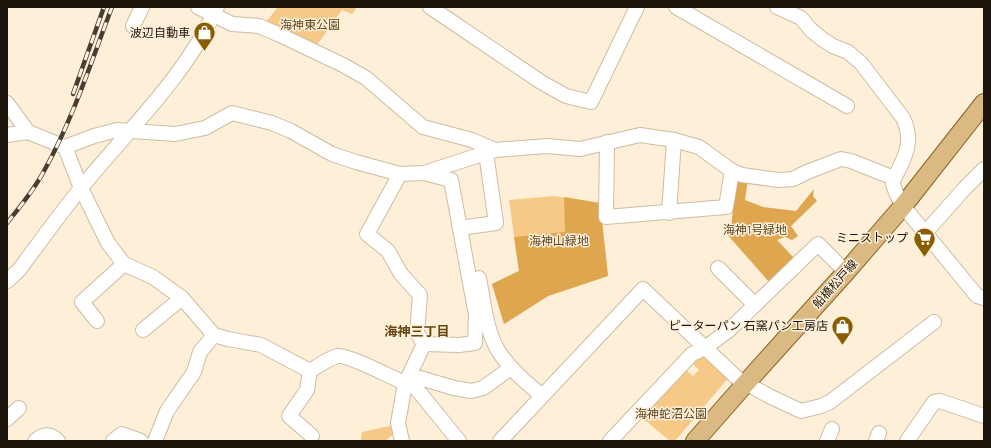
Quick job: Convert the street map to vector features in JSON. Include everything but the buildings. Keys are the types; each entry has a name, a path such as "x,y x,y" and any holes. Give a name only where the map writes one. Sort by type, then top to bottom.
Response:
{"main road":[{"name":"船橋松戸線","path":"698,440 746,383 903,206 983,108"}],"street":[{"path":"133,26 142,7"},
{"path":"198,7 215,11 232,24 260,26 343,65 366,78 423,127 472,140 490,151"},
{"path":"430,7 540,82 566,96 591,102 637,7"},
{"path":"676,7 847,106"},
{"path":"777,7 801,18 811,30 822,39 833,46 848,52 861,63 903,118 907,127 907,150 894,178 893,182 896,192 903,206 977,296 984,298"},
{"path":"7,281 19,270 81,188 132,130 180,68 198,42 215,11"},
{"path":"7,102 28,132"},
{"path":"7,134 28,132 65,147 94,136 117,130 174,134 205,128 232,113 272,123 291,131 332,154 400,174 424,173 490,151 547,146 580,149 640,135 674,140 699,147 732,171 742,175 778,180 792,179 841,159 851,161 894,178"},
{"path":"669,213 674,140"},
{"path":"607,142 606,217 669,213 726,207 732,171"},
{"path":"65,147 81,188 108,243 124,264 154,276 182,298 214,335 261,345 310,371"},
{"path":"464,227 496,223 490,151"},
{"path":"925,233 984,169"},
{"path":"424,173 452,180 490,332 499,353 511,368 542,396"},
{"path":"400,174 367,234 388,251 400,274 420,295 417,333 424,344"},
{"path":"424,344 459,345 475,343 476,315 464,227"},
{"path":"610,441 692,354 705,348 729,330 818,244 846,272"},
{"path":"97,321 82,302 124,264"},
{"path":"718,268 755,305"},
{"path":"500,441 643,288 737,378 769,396 801,411 830,402 934,322"},
{"path":"143,330 182,298"},
{"path":"155,441 167,411 194,372 200,352 214,335"},
{"path":"402,441 398,423 405,384 424,344"},
{"path":"310,371 338,356 351,359 405,384 415,387 459,441"},
{"path":"405,384 420,378 454,388 471,391 483,388 511,368"},
{"path":"310,371 307,390 289,416 312,436"},
{"path":"907,441 934,402 940,401 984,416"},
{"path":"7,419 20,408"},
{"path":"114,441 122,434 141,441"},
{"path":"36,441 40,437 48,435 53,436 58,441"}],"green space":[{"name":"海神東公園","path":"278,7 357,7 352,14 342,10 314,49 284,29 266,22"},
{"name":"海神1号緑地","path":"743,179 748,179 745,200 763,207 796,211 814,189 813,196 817,201 791,226 798,236 792,240 785,237 777,240 795,259 770,283 725,232 731,231 735,184"},
{"name":"海神山緑地","path":"554,196 600,203 608,276 548,296 504,324 492,284 519,271 509,200"},
{"name":"海神山緑地","path":"564,197 600,203 608,276 548,296 504,324 492,284 519,271 514,237 565,232"},
{"name":"海神蛇沼公園","path":"705,354 729,377 675,441 670,441 640,416 685,369 693,376 699,370 692,363 698,355"},
{"path":"394,425 395,433 385,441 361,441 362,432"}],"railway":[{"path":"73,94 104,7"},
{"path":"7,223 36,185 64,131 112,7"}],"place":[{"name":"波辺自動車","path":"205,52"},
{"name":"ミニストップ","path":"924,258"},
{"name":"ピーターパン 石窯パン工房店","path":"843,346"}],"district":[{"name":"海神三丁目","path":"417,331"}]}
